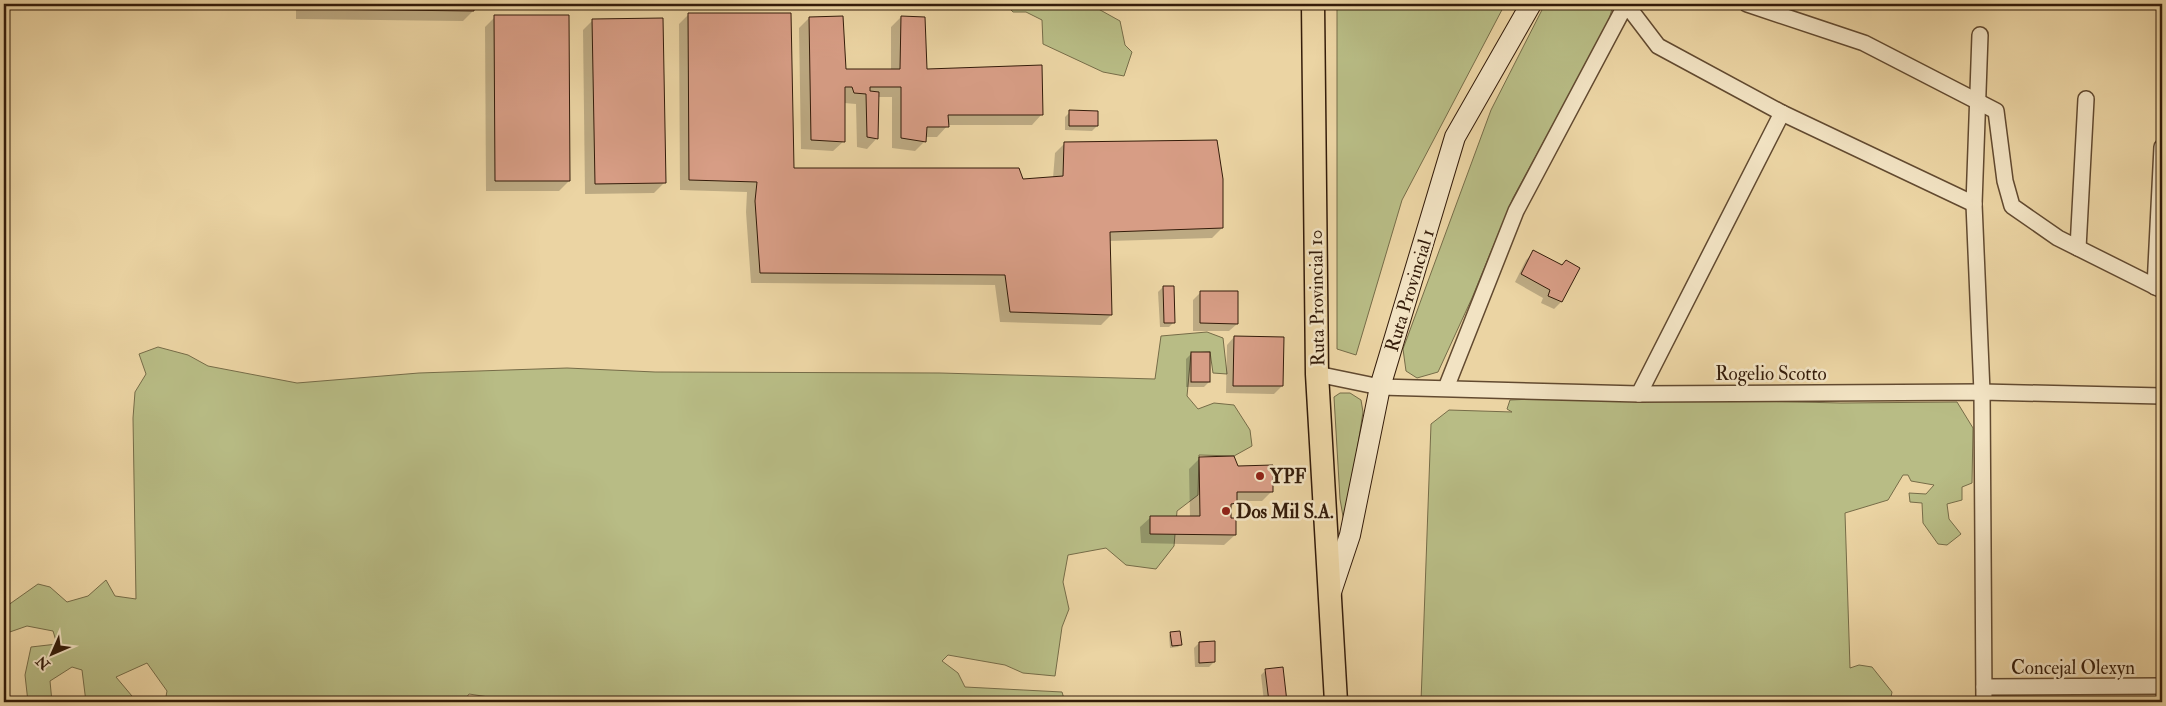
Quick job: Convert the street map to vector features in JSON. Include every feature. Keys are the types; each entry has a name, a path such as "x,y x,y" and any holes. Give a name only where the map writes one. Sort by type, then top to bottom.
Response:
{"main road":[{"name":"Ruta Provincial 10","path":"1313,4 1317,374 1336,702"},
{"name":"Ruta Provincial 1","path":"1331,592 1350,535 1380,387 1455,137 1531,4"}],"street":[{"path":"1446,388 1516,211 1626,4 1658,46 1782,113 1974,204"},
{"path":"1747,4 1864,43 1996,111 2005,181 2012,206 2058,238 2159,289 2162,147"},
{"path":"1980,35 1974,204 1982,392 1984,702"},
{"path":"2078,248 2086,99"},
{"path":"1639,394 1782,113"},
{"name":"Rogelio Scotto","path":"1317,374 1380,387 1639,394 1982,392 2162,396"},
{"name":"Concejal Olexyn","path":"1984,687 2162,686"}],"green space":[{"path":"1005,4 1079,4 1081,7 1093,6 1120,21 1125,45 1132,52 1124,76 1103,72 1043,44 1042,20 1026,12 1013,12"},
{"path":"1337,4 1505,4 1402,200 1356,355 1337,349"},
{"path":"1545,4 1608,4 1612,9 1608,23 1513,198 1472,298 1438,372 1417,378 1406,371 1403,349 1491,110"},
{"path":"1207,332 1223,338 1227,374 1213,373 1210,352 1191,353 1187,396 1198,409 1214,403 1234,405 1250,430 1252,446 1234,456 1199,455 1198,495 1177,511 1174,546 1156,569 1126,565 1106,548 1068,555 1063,582 1069,609 1062,627 1055,676 1023,673 1005,665 948,655 942,661 958,673 965,687 1062,692 1065,702 503,702 502,699 469,694 463,702 165,702 167,691 147,663 116,677 137,702 86,702 82,670 72,667 50,681 52,702 28,702 25,675 31,647 57,644 53,631 27,626 4,634 4,608 38,584 50,587 67,602 88,596 106,580 115,596 136,599 133,418 135,392 146,374 139,354 158,347 188,355 208,366 297,383 419,373 567,368 655,372 940,373 1155,379 1161,336"},
{"path":"1340,393 1350,393 1361,400 1363,412 1345,528 1340,499 1334,397"},
{"path":"1580,397 1841,403 1957,402 1973,428 1972,483 1962,487 1962,500 1947,504 1949,519 1961,534 1947,545 1938,544 1923,523 1922,503 1910,502 1909,493 1926,494 1934,485 1911,481 1908,475 1903,475 1888,500 1845,513 1850,668 1859,665 1872,667 1892,692 1890,702 1421,702 1431,424 1449,410 1512,412 1507,409 1510,400"}],"building":[{"path":"305,4 474,4 474,11 305,9"},
{"path":"688,13 791,13 794,168 1019,168 1023,179 1063,176 1064,142 1217,140 1223,179 1223,228 1110,232 1112,315 1010,312 1005,275 760,273 755,201 757,182 689,180"},
{"path":"494,15 569,15 570,181 495,181"},
{"path":"843,16 846,69 900,69 901,16 925,17 927,69 1042,65 1043,115 948,115 949,127 927,127 926,142 901,138 901,87 870,87 870,91 879,92 878,139 867,137 866,94 854,93 852,87 845,87 845,142 811,140 809,17"},
{"path":"663,18 666,183 595,184 592,19"},
{"path":"1069,110 1098,111 1098,126 1069,126"},
{"path":"1533,250 1562,265 1566,260 1580,268 1562,302 1548,296 1550,290 1521,274"},
{"path":"1163,286 1174,286 1175,323 1164,323"},
{"path":"1200,291 1238,291 1238,324 1200,323"},
{"path":"1234,336 1284,337 1283,386 1233,386"},
{"path":"1191,352 1210,352 1210,382 1191,382"},
{"path":"1234,456 1238,466 1273,465 1273,492 1237,492 1237,503 1231,504 1231,518 1236,518 1236,535 1150,534 1150,516 1200,516 1199,457"},
{"path":"1180,631 1182,645 1172,646 1170,632"},
{"path":"1215,641 1215,662 1199,663 1199,642"},
{"path":"1283,667 1287,702 1269,702 1265,669"}],"place":[{"name":"YPF","path":"1260,476"},
{"name":"Dos Mil S.A.","path":"1226,511"}]}
